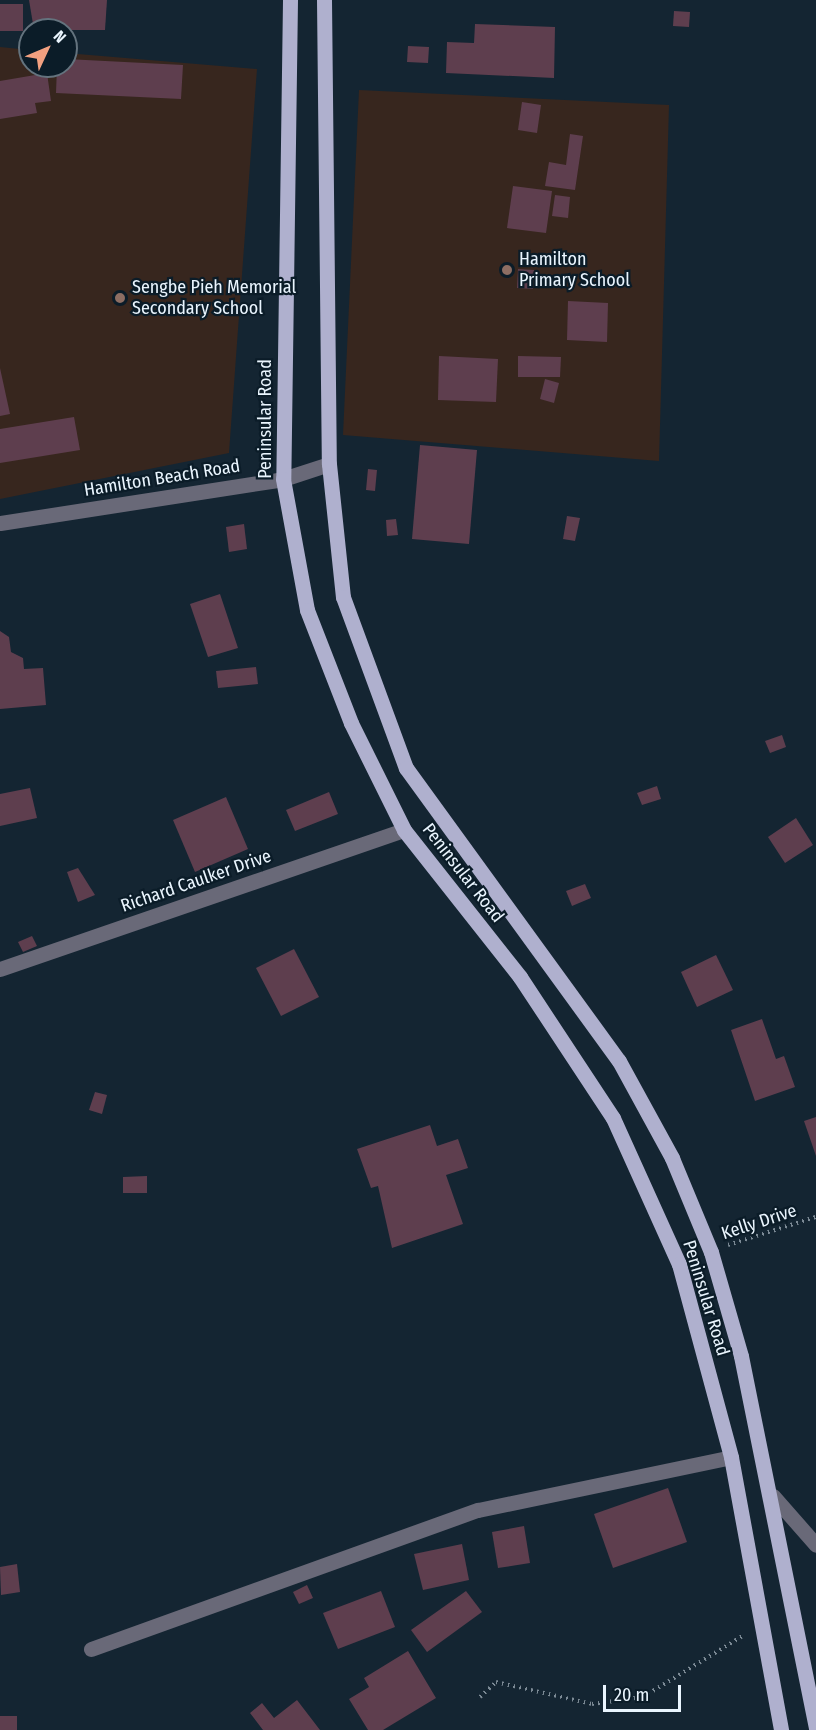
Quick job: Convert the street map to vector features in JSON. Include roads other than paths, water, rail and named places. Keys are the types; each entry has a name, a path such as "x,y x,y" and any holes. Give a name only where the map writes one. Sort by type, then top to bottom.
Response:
{"main road":[{"name":"Peninsular Road","path":"290,0 283,479 307,610 351,723 404,830 520,977 613,1118 679,1264 731,1458 781,1730"},
{"name":"Peninsular Road","path":"324,0 329,464 344,597 406,768 619,1061 672,1158 711,1252 773,1496 816,1729"}],"street":[{"name":"Hamilton Beach Road","path":"0,523 283,479 329,464"},
{"name":"Richard Caulker Drive","path":"0,969 404,830"},
{"path":"91,1649 478,1510 731,1458"},
{"name":"Peninsular Road","path":"773,1496 816,1545"}],"place":[{"name":"Hamilton Primary School","path":"507,270"},
{"name":"Sengbe Pieh Memorial Secondary School","path":"120,298"}]}
